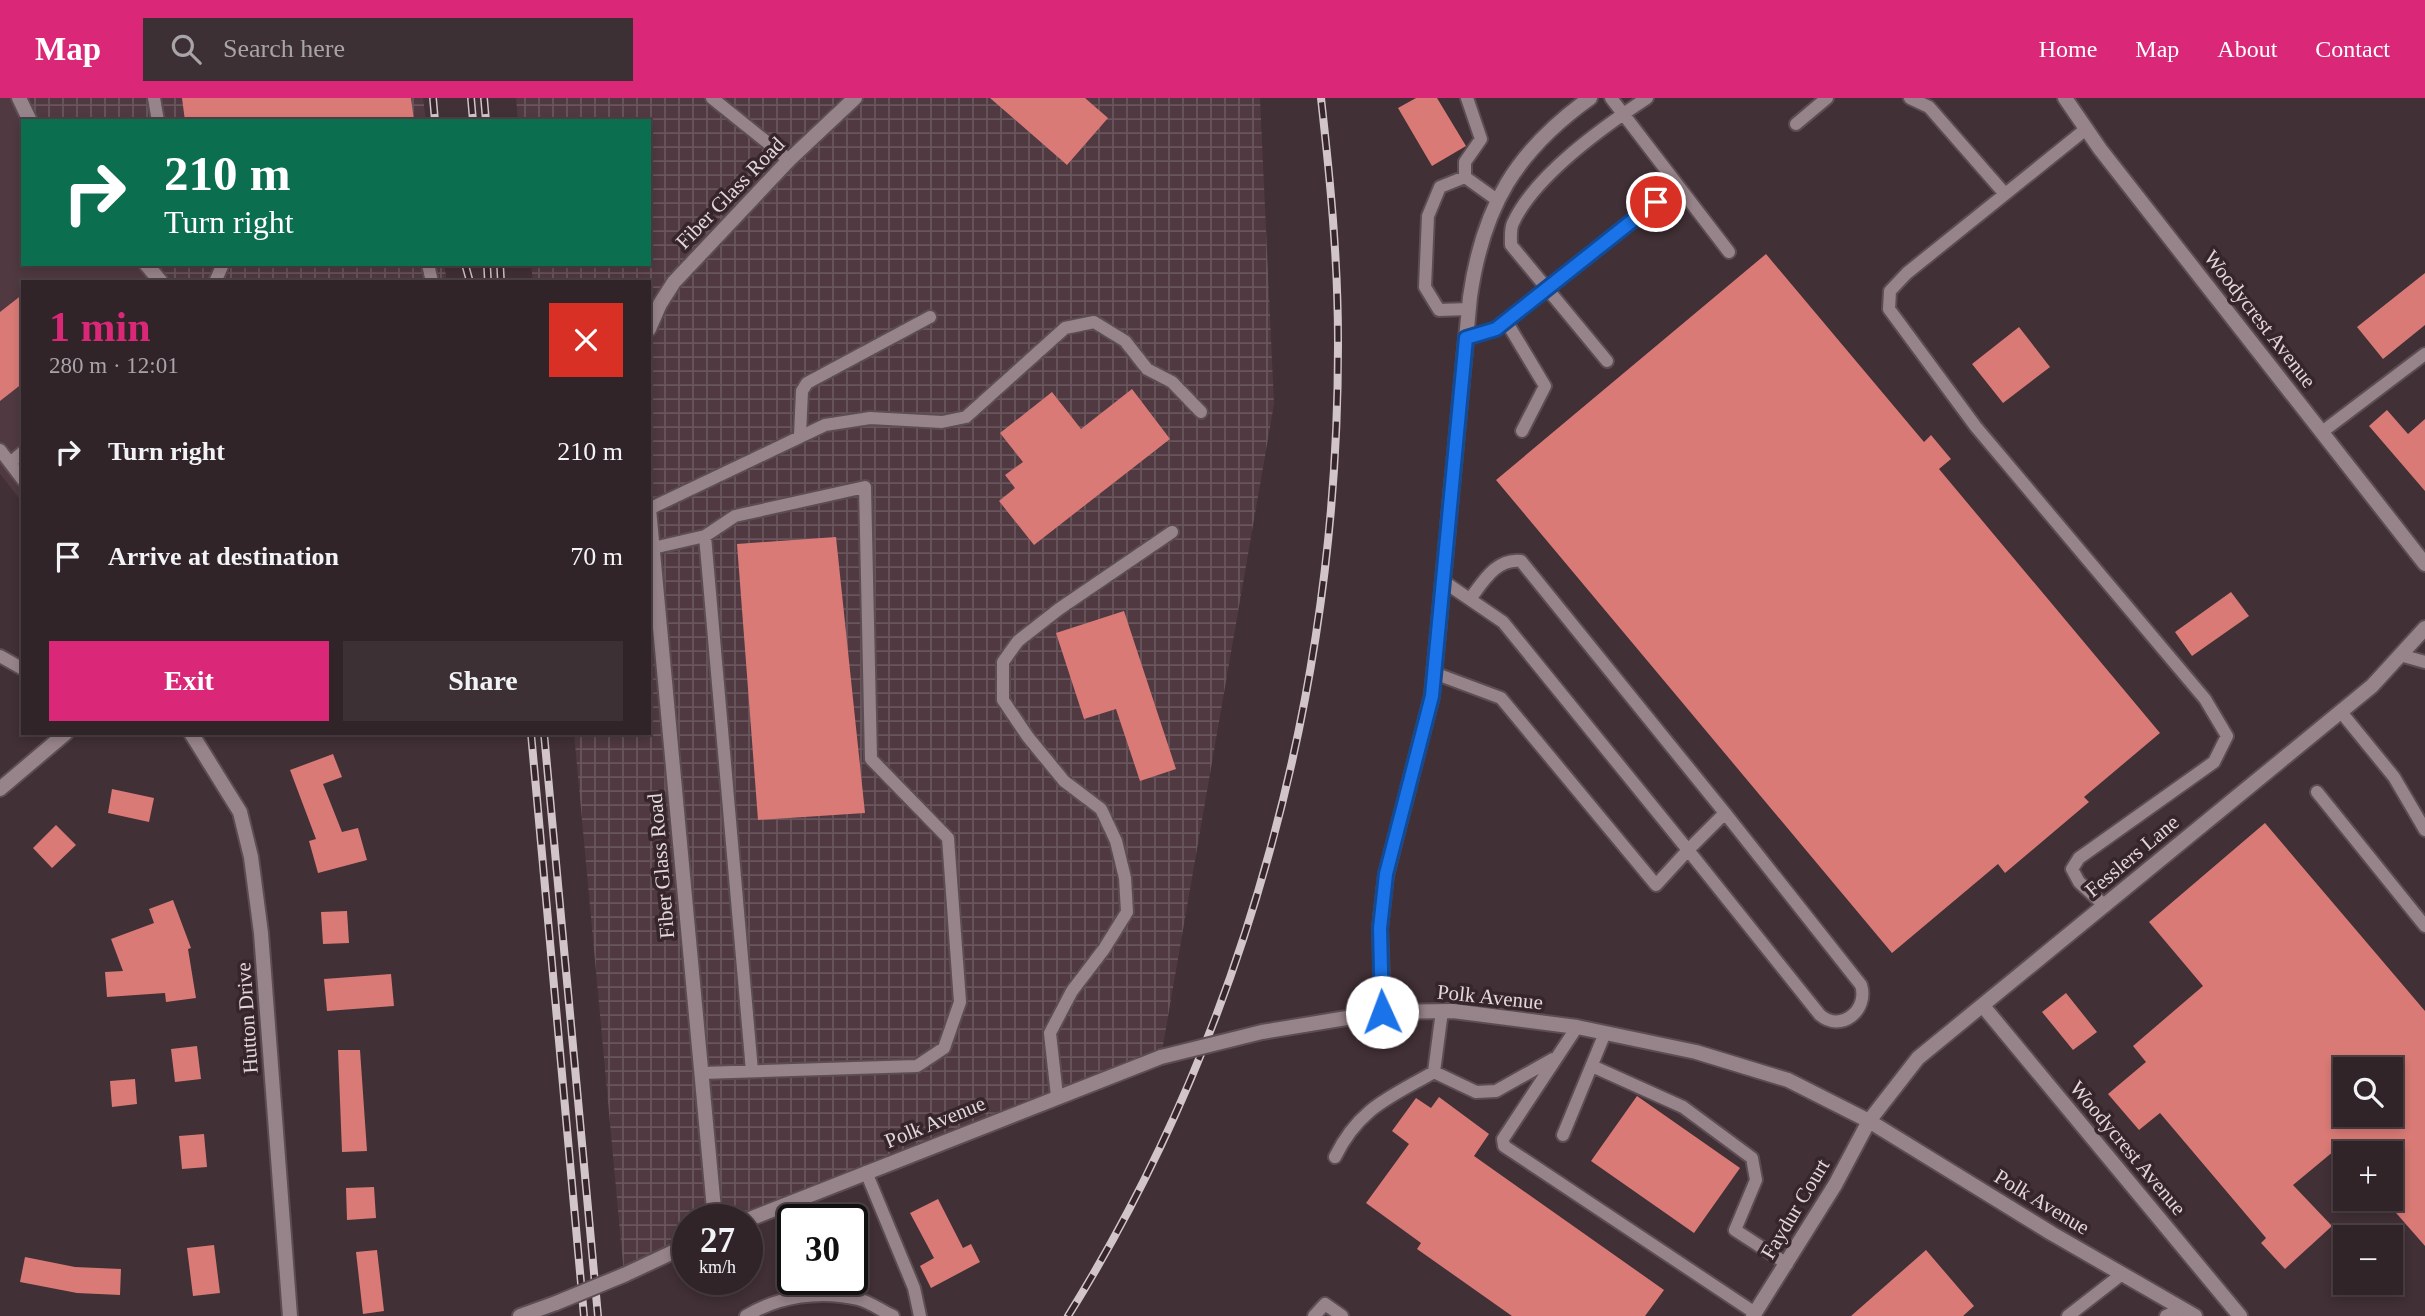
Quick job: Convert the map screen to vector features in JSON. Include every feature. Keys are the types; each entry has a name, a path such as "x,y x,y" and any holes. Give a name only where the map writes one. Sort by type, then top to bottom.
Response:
{"street":[{"path":"19,98 29,119"},
{"name":"Fiber Glass Road","path":"651,324 674,282 789,160 855,98"},
{"path":"1382,1012 1380,928 1386,874 1432,696 1469,309 1482,236 1497,200 1535,143 1590,98"},
{"name":"Woodycrest Avenue","path":"2065,98 2425,564"},
{"path":"148,266 159,280"},
{"name":"Fiber Glass Road","path":"651,528 714,1204"},
{"name":"Fesslers Lane","path":"1869,1121 1918,1058 2372,686 2425,628"},
{"path":"0,789 64,735"},
{"name":"Hutton Drive","path":"192,735 240,812 251,857 261,933 290,1316"},
{"name":"Woodycrest Avenue","path":"1983,1006 2239,1316"},
{"name":"Polk Avenue","path":"763,1214 1161,1057 1262,1032 1382,1012 1441,1011 1577,1027 1696,1052 1788,1080 1869,1121 2195,1316"},
{"name":"Faydur Court","path":"1754,1315 1835,1185 1869,1121"},
{"path":"520,1316 624,1275 672,1252"}],"lane":[{"path":"154,98 158,119"},
{"path":"712,98 789,160"},
{"path":"1465,177 1465,162 1481,139 1467,98"},
{"path":"1611,98 1621,115 1728,252"},
{"path":"1607,361 1511,245 1511,225 1537,187 1621,115 1647,98"},
{"path":"1796,124 1828,98"},
{"path":"1910,98 1929,107 2005,194"},
{"path":"2087,129 1907,273 1890,291 1889,309 1976,427 2205,699 2227,736 2214,762 2079,858 2072,869 2079,882 2105,906"},
{"path":"1465,177 1497,200"},
{"path":"1465,177 1440,187 1428,216 1425,287 1440,310 1469,309"},
{"path":"1466,338 1496,329 1676,185"},
{"path":"800,435 802,391 807,383 930,317"},
{"path":"1506,321 1545,386 1522,431"},
{"path":"651,508 825,425 870,418 942,422 966,416 1065,328 1094,322 1125,341 1147,369 1172,382 1202,412"},
{"path":"2322,432 2425,354"},
{"path":"0,450 21,477"},
{"path":"10,463 21,454"},
{"path":"653,548 705,536 735,516 865,487 871,759 948,838 961,1002 944,1048 917,1066 702,1073"},
{"path":"1057,1096 1050,1033 1072,991 1104,949 1127,912 1125,878 1116,841 1101,809 1064,781 1028,737 1003,700 1003,662 1017,641 1172,531"},
{"path":"705,536 752,1072"},
{"path":"1443,581 1503,622 1820,1015 1829,1023 1839,1023 1861,1006 1864,996 1861,985 1521,561 1511,560 1491,571 1470,599"},
{"path":"2400,655 2425,662"},
{"path":"0,656 21,668"},
{"path":"1434,673 1501,698 1656,885 1725,813"},
{"path":"2341,712 2394,777 2425,830"},
{"path":"2317,792 2425,926"},
{"path":"1434,1072 1441,1011"},
{"path":"1577,1027 1503,1139 1504,1146 1754,1315"},
{"path":"1563,1135 1605,1033"},
{"path":"1434,1072 1476,1092 1496,1091 1557,1057"},
{"path":"1592,1066 1683,1107 1752,1158 1756,1180 1735,1230 1787,1264"},
{"path":"1335,1157 1354,1124 1373,1107 1434,1072"},
{"path":"866,1172 914,1288 920,1316"},
{"path":"2068,1316 2122,1274"},
{"path":"746,1316 763,1305 803,1295 859,1299 893,1316"},
{"path":"1314,1316 1325,1304 1342,1316"},
{"path":"2166,1316 2181,1309"}],"shaded area":[{"path":"0,98 19,98 23,119 21,266 148,266 159,280 21,280 21,500 0,474"},
{"path":"19,98 423,98 426,119 29,119"},
{"path":"516,98 1260,98 1274,404 1161,1057 788,1204 777,1204 777,1208 763,1214 763,1204 672,1204 672,1256 624,1275 574,735 651,735 651,280 533,280 531,266 651,266 651,119 518,119"},
{"path":"148,266 444,266 447,280 159,280"}],"building":[{"path":"182,98 411,98 414,119 185,119"},
{"path":"990,98 1085,98 1108,118 1067,165"},
{"path":"1416,98 1437,98 1466,146 1432,166 1398,108"},
{"path":"1766,254 1924,442 1931,435 1951,459 1939,469 2160,733 2084,797 2089,802 2005,873 1998,864 1892,953 1496,480"},
{"path":"2425,273 2425,325 2383,359 2357,327"},
{"path":"21,296 21,385 0,401 0,312"},
{"path":"2019,327 2050,367 2003,403 1972,364"},
{"path":"1132,389 1170,439 1034,545 999,501 1015,488 1005,475 1023,462 1000,433 1052,392 1081,429"},
{"path":"2387,410 2408,434 2425,419 2425,491 2369,426"},
{"path":"836,537 865,813 758,820 737,544"},
{"path":"2231,592 2249,616 2192,656 2175,632"},
{"path":"1124,611 1176,769 1140,781 1116,709 1084,719 1056,633"},
{"path":"333,754 342,777 323,784 342,832 358,828 367,860 318,873 309,841 316,839 290,770"},
{"path":"112,789 154,798 149,822 108,813"},
{"path":"2265,823 2425,1011 2425,1246 2394,1211 2403,1211 2403,1141 2333,1141 2333,1152 2293,1185 2332,1226 2285,1269 2261,1243 2266,1238 2160,1113 2139,1130 2108,1094 2146,1062 2133,1046 2203,986 2149,922"},
{"path":"56,825 76,845 52,868 33,848"},
{"path":"173,900 191,948 188,949 196,998 166,1002 165,993 107,997 105,972 123,971 111,939 154,923 149,909"},
{"path":"347,911 349,943 323,944 321,912"},
{"path":"391,974 394,1006 327,1011 324,979"},
{"path":"2066,993 2097,1032 2073,1050 2042,1012"},
{"path":"197,1046 201,1079 175,1082 171,1049"},
{"path":"338,1050 360,1050 367,1151 342,1152"},
{"path":"135,1079 137,1104 112,1107 110,1081"},
{"path":"1637,1096 1740,1168 1694,1233 1591,1161"},
{"path":"1439,1097 1489,1134 1474,1156 1664,1290 1645,1316 1512,1316 1417,1249 1421,1243 1366,1203 1409,1144 1392,1131 1416,1098 1431,1108"},
{"path":"204,1134 207,1167 182,1169 179,1136"},
{"path":"374,1187 376,1218 347,1220 346,1188"},
{"path":"938,1199 963,1248 971,1244 980,1262 931,1288 920,1266 934,1258 910,1213"},
{"path":"214,1245 220,1293 193,1296 187,1248"},
{"path":"377,1250 384,1311 363,1314 356,1252"},
{"path":"1926,1250 1974,1306 1963,1316 1851,1316"},
{"path":"25,1257 75,1267 121,1269 120,1295 77,1293 20,1282"}],"railway":[{"path":"433,98 435,119"},
{"path":"471,98 473,119"},
{"path":"484,98 486,119"},
{"path":"1068,1316 1131,1205 1186,1089 1233,970 1271,847 1300,722 1322,595 1334,467 1337,279 1321,98"},
{"path":"466,266 469,280"},
{"path":"487,266 488,280"},
{"path":"500,266 501,280"},
{"path":"531,735 584,1316"},
{"path":"544,735 598,1316"}],"route":[{"path":"1382,1012 1380,928 1386,874 1432,696 1466,338 1496,329 1656,202"}]}
